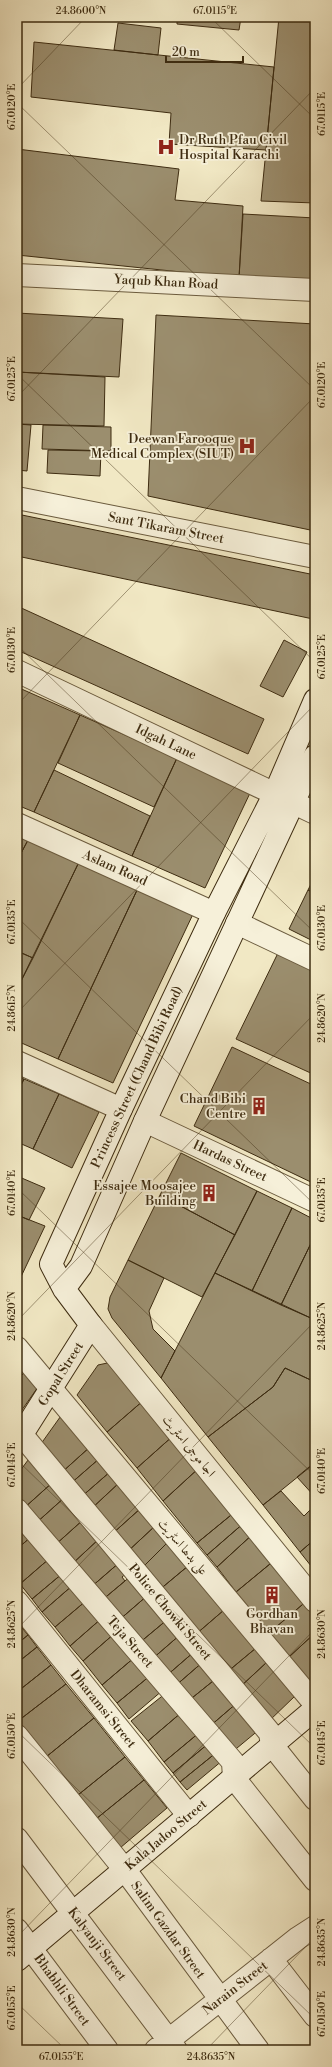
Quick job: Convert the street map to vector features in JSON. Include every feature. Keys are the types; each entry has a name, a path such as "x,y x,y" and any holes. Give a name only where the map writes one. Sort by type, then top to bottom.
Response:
{"street":[{"name":"Yaqub Khan Road","path":"17,275 315,290"},
{"name":"Sant Tikaram Street","path":"17,498 315,557"},
{"name":"Idgah Lane","path":"17,671 275,793 294,804 315,812"},
{"name":"Princess Street (Chand Bibi Road)","path":"315,700 275,793 214,913 120,1109 51,1264 64,1290 81,1266 145,1121 294,804 315,756"},
{"name":"Aslam Road","path":"17,824 214,913"},
{"path":"237,924 315,960"},
{"path":"17,1062 120,1109"},
{"name":"Hardas Street","path":"145,1121 315,1201"},
{"name":"اجا موجی اسٹریٹ","path":"64,1290 90,1325 315,1601"},
{"name":"Gopal Street","path":"19,1436 52,1389 90,1325"},
{"name":"علی بدھا اسٹریٹ","path":"17,1348 315,1704"},
{"name":"Police Chowki Street","path":"19,1436 270,1733 272,1745 315,1799"},
{"name":"Teja Street","path":"17,1510 233,1762 234,1778"},
{"name":"Dharamsi Street","path":"17,1602 189,1816"},
{"name":"Kala Jadoo Street","path":"24,1955 315,1709"},
{"name":"Salim Gazdar Street","path":"17,1736 125,1870 258,2050"},
{"path":"234,1778 315,1880"},
{"name":"Kalyanji Street","path":"17,1839 74,1913 167,2047"},
{"name":"Narain Street","path":"167,2047 220,2000 315,1927"},
{"name":"Bhabhli Street","path":"17,1930 24,1955 107,2050"},
{"path":"272,1959 315,2016"}],"building":[{"path":"177,17 241,17 239,30 177,24"},
{"path":"279,17 315,17 315,203 261,201"},
{"path":"118,23 161,28 158,55 114,50"},
{"path":"34,42 274,67 266,150 169,144 171,113 31,97"},
{"path":"17,149 179,169 175,200 243,206 239,278 17,255"},
{"path":"243,214 315,218 315,279 239,278"},
{"path":"17,313 123,319 119,377 17,372"},
{"path":"156,315 315,324 315,531 148,496"},
{"path":"17,372 105,377 104,426 17,424"},
{"path":"17,424 31,425 27,471 17,470"},
{"path":"43,425 111,427 111,451 42,449"},
{"path":"48,450 101,451 100,476 47,473"},
{"path":"17,514 315,575 313,619 17,556"},
{"path":"17,606 264,719 248,754 17,650"},
{"path":"284,640 307,652 283,697 260,686"},
{"path":"17,687 80,715 34,812 17,805"},
{"path":"80,715 177,758 154,807 58,763"},
{"path":"177,758 251,791 205,888 132,856"},
{"path":"54,770 150,816 132,856 34,812"},
{"path":"17,835 28,840 17,861"},
{"path":"28,840 79,862 33,958 17,951 17,861"},
{"path":"79,862 138,888 58,1059 17,1041 17,989"},
{"path":"315,876 315,893 308,890"},
{"path":"138,888 194,912 113,1083 58,1059"},
{"path":"308,890 315,893 315,942 289,929"},
{"path":"17,951 33,958 17,989"},
{"path":"278,953 315,971 315,1075 236,1039"},
{"name":"Chand Bibi Centre","path":"232,1047 315,1086 315,1184 194,1126"},
{"path":"17,1076 24,1079 17,1093"},
{"path":"24,1079 59,1094 33,1149 17,1142 17,1093"},
{"path":"59,1094 99,1112 72,1168 33,1149"},
{"path":"17,1142 22,1144 17,1154"},
{"name":"Essajee Moosajee Building","path":"181,1153 257,1191 235,1235 160,1195"},
{"path":"17,1176 45,1188 29,1220 17,1215"},
{"path":"257,1191 292,1208 252,1291 215,1273"},
{"path":"160,1195 235,1235 202,1297 128,1260"},
{"path":"292,1208 315,1220 315,1235 281,1305 252,1291"},
{"path":"17,1215 45,1226 19,1281 17,1280"},
{"path":"315,1235 315,1315 313,1319 281,1305"},
{"path":"128,1260 164,1278 149,1311 153,1329 175,1351 161,1378 112,1318 108,1309 110,1297"},
{"path":"215,1273 315,1320 315,1382 285,1368 273,1387 208,1437 161,1378"},
{"path":"17,1362 25,1372 17,1380"},
{"path":"112,1362 144,1400 107,1432 77,1395 98,1365"},
{"path":"285,1368 315,1382 315,1463 263,1505 208,1437 273,1387"},
{"path":"25,1372 38,1387 17,1417 17,1380"},
{"path":"144,1400 174,1435 137,1468 107,1432"},
{"path":"63,1413 91,1446 60,1474 38,1448"},
{"path":"174,1435 200,1467 163,1501 137,1468"},
{"path":"91,1446 100,1458 69,1485 60,1474"},
{"path":"31,1456 53,1482 23,1509 17,1502 17,1475"},
{"path":"100,1458 111,1471 80,1498 69,1485"},
{"path":"315,1462 315,1497 297,1477"},
{"path":"200,1467 236,1511 197,1543 163,1501"},
{"path":"111,1471 120,1482 90,1510 80,1498"},
{"path":"53,1482 65,1497 35,1524 23,1509"},
{"path":"120,1482 141,1508 111,1535 90,1510"},
{"path":"281,1491 304,1516 315,1505 315,1539 300,1552 263,1505"},
{"path":"65,1497 84,1519 54,1546 35,1524"},
{"path":"141,1508 155,1526 126,1553 111,1535"},
{"path":"236,1511 245,1522 207,1555 197,1543"},
{"path":"84,1519 100,1538 71,1565 54,1546"},
{"path":"17,1522 32,1536 17,1549"},
{"path":"245,1522 254,1533 217,1567 207,1555"},
{"path":"155,1526 168,1542 140,1570 126,1553"},
{"path":"254,1533 276,1559 236,1592 217,1567"},
{"path":"32,1536 50,1558 20,1584 17,1580 17,1549"},
{"path":"100,1538 120,1562 90,1588 71,1565"},
{"path":"315,1539 315,1571 300,1552"},
{"path":"168,1542 188,1566 158,1591 140,1570"},
{"path":"50,1558 63,1573 32,1599 20,1584"},
{"name":"Gordhan Bhavan","path":"276,1559 309,1599 269,1633 236,1592"},
{"path":"120,1562 128,1572 122,1577 125,1581 101,1601 90,1588"},
{"path":"188,1566 224,1610 195,1635 158,1591"},
{"path":"63,1573 73,1585 42,1612 32,1599"},
{"path":"132,1575 148,1595 118,1621 101,1601"},
{"path":"73,1585 87,1600 55,1627 42,1612"},
{"path":"148,1595 168,1619 138,1644 118,1621"},
{"path":"309,1599 315,1607 315,1633 289,1657 269,1633"},
{"path":"87,1600 102,1618 70,1646 55,1627"},
{"path":"224,1610 256,1648 226,1673 195,1635"},
{"path":"102,1618 115,1633 83,1661 70,1646"},
{"path":"168,1619 181,1634 151,1660 138,1644"},
{"path":"17,1622 28,1635 17,1644"},
{"path":"115,1633 135,1657 102,1685 83,1661"},
{"path":"315,1633 315,1678 309,1683 289,1657"},
{"path":"181,1634 195,1651 165,1677 151,1660"},
{"path":"28,1635 37,1647 17,1663 17,1644"},
{"path":"37,1647 51,1665 17,1692 17,1663"},
{"path":"256,1648 267,1662 239,1688 226,1673"},
{"path":"195,1651 204,1661 174,1687 165,1677"},
{"path":"135,1657 151,1675 117,1703 102,1685"},
{"path":"204,1661 218,1677 187,1702 174,1687"},
{"path":"267,1662 295,1696 268,1722 239,1688"},
{"path":"51,1665 66,1684 18,1721 17,1692"},
{"path":"151,1675 163,1690 129,1719 117,1703"},
{"path":"218,1677 238,1702 209,1727 187,1702"},
{"path":"66,1684 94,1718 46,1757 18,1721"},
{"path":"166,1693 182,1712 148,1741 131,1721"},
{"path":"238,1702 260,1729 231,1753 209,1727"},
{"path":"182,1712 200,1732 164,1762 148,1741"},
{"path":"94,1718 125,1757 78,1795 46,1757"},
{"path":"200,1732 209,1743 173,1773 164,1762"},
{"path":"209,1743 217,1752 180,1782 173,1773"},
{"path":"217,1752 223,1760 187,1790 180,1782"},
{"path":"125,1757 144,1780 96,1819 78,1795"},
{"path":"144,1780 167,1808 120,1848 96,1819"}],"place":[{"name":"Dr Ruth Pfau Civil Hospital Karachi","path":"166,147"},
{"name":"Deewan Farooque Medical Complex (SIUT)","path":"247,446"},
{"name":"Chand Bibi Centre","path":"259,1106"},
{"name":"Essajee Moosajee Building","path":"209,1193"},
{"name":"Gordhan Bhavan","path":"272,1595"}]}
